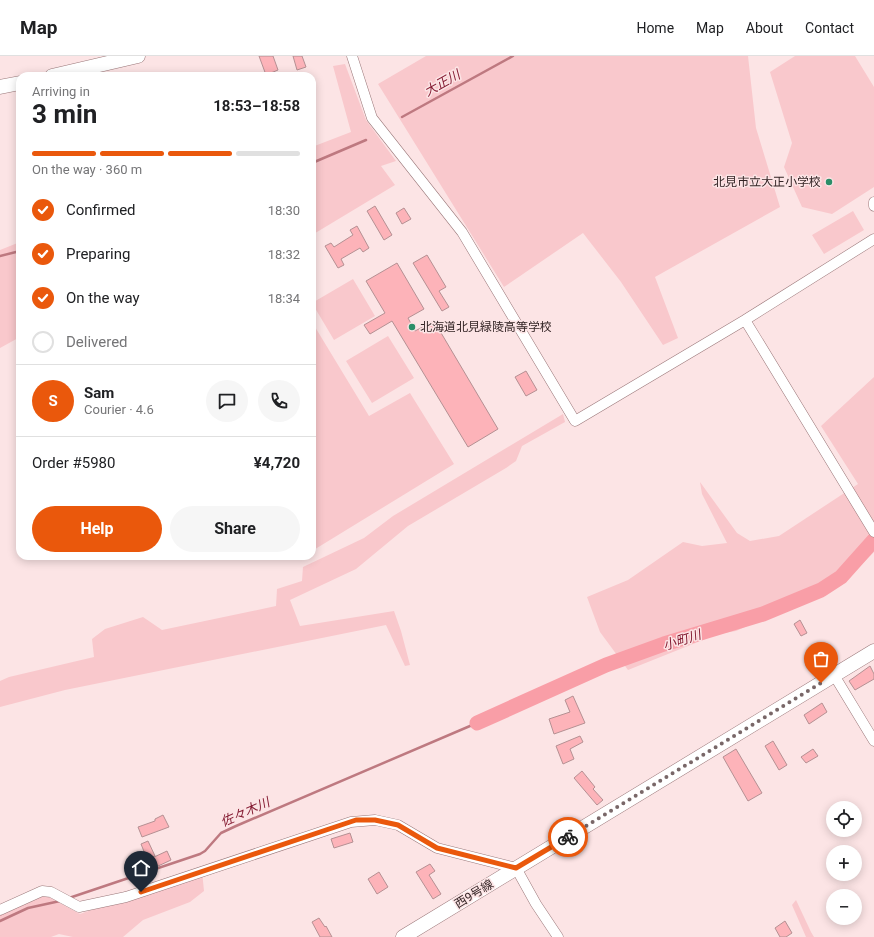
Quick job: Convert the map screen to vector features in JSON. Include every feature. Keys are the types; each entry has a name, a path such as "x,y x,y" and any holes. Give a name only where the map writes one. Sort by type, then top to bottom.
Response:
{"street":[{"path":"69,72 138,56"},
{"path":"352,56 372,118 462,232 575,421 745,320 874,239"},
{"path":"0,87 16,84"},
{"path":"745,320 874,532"},
{"name":"西9号線","path":"403,937 874,651"},
{"path":"834,675 874,741"},
{"path":"0,910 42,891 52,892 79,907 126,897 351,822 375,820 398,825 437,848 516,868 536,904 558,937"}],"shaded area":[{"path":"426,56 748,56 756,128 780,207 655,277 678,338 663,345 621,282 583,233 504,287 378,84"},
{"name":"北見市立大正小学校","path":"795,56 855,56 874,87 874,187 832,214 802,207 784,167 792,143 770,72"},
{"path":"345,64 366,120 396,161 381,166 395,185 316,233 316,145 351,132 333,66"},
{"path":"853,211 864,230 824,254 812,235"},
{"path":"16,244 16,339 0,348 0,250"},
{"path":"353,279 375,316 334,340 316,310 316,301"},
{"path":"316,329 369,416 410,393 454,464 316,549"},
{"path":"388,336 414,378 372,403 346,361"},
{"path":"874,377 874,552 842,584 736,631 718,634 628,670 600,632 587,597 628,580 683,542 702,546 727,543 702,494 700,482 737,533 750,541 779,536 858,484 821,426"},
{"path":"563,414 565,422 522,446 516,461 506,468 408,526 356,569 290,600 300,626 394,611 410,665 405,666 386,625 65,690 0,707 0,681 9,677 94,657 92,639 105,629 143,617 162,630 276,606 277,589 302,581 303,567 364,538 393,516"},
{"path":"202,871 204,891 190,902 143,920 123,937 73,937 59,934 51,937 0,937 0,915 45,895 80,914"},
{"path":"796,900 814,937 806,937 792,905"}],"building":[{"path":"259,56 273,56 278,70 273,72 265,72"},
{"path":"293,56 302,56 306,67 297,70"},
{"path":"375,206 392,235 384,240 367,211"},
{"path":"404,208 411,219 402,224 396,213"},
{"path":"357,226 369,248 363,252 360,248 341,259 344,265 338,268 325,246 331,243 334,247 353,235 350,230"},
{"path":"427,255 446,287 439,291 449,307 442,311 413,263"},
{"path":"397,263 424,309 408,318 415,331 434,321 498,429 468,447 392,321 370,334 364,325 385,313 366,281"},
{"path":"526,371 537,390 526,396 515,377"},
{"path":"800,620 807,633 801,636 794,624"},
{"path":"870,666 874,674 874,679 855,690 849,681"},
{"path":"573,696 585,723 554,734 549,719 570,712 565,700"},
{"path":"822,703 827,712 809,724 804,715"},
{"path":"580,736 583,742 570,749 574,759 563,764 556,746"},
{"path":"773,741 787,765 779,770 765,746"},
{"path":"736,749 762,793 748,801 723,757"},
{"path":"813,749 818,756 806,763 801,757"},
{"path":"582,771 595,787 593,789 603,800 597,805 574,778"},
{"path":"163,815 169,827 142,837 138,827 155,821 155,819"},
{"path":"350,833 353,842 334,848 331,839"},
{"path":"148,841 155,856 147,859 141,844"},
{"path":"167,851 171,860 156,867 152,858"},
{"path":"430,864 435,871 429,875 441,894 433,899 416,872"},
{"path":"379,872 388,887 377,894 368,879"},
{"path":"319,918 325,927 326,926 332,937 320,937 312,922"},
{"path":"785,921 792,933 786,937 780,937 775,928"}],"waterway":[{"name":"大正川","path":"402,117 513,56"},
{"name":"大正川","path":"316,161 366,140"},
{"name":"大正川","path":"0,256 16,252"},
{"name":"小町川","path":"477,723 606,665 664,644 763,614 821,590 841,577 874,540"},
{"name":"佐々木川","path":"69,898 200,854 205,851 221,833 477,723"},
{"name":"佐々木川","path":"0,921 28,908 60,901"}],"way so far":[{"path":"568,837 821,683"}],"place":[{"name":"北見市立大正小学校","path":"829,182"},
{"name":"北海道北見緑陵高等学校","path":"412,327"}],"route":[{"path":"141,892 356,820 375,820 398,825 437,848 516,868 568,837"}]}
